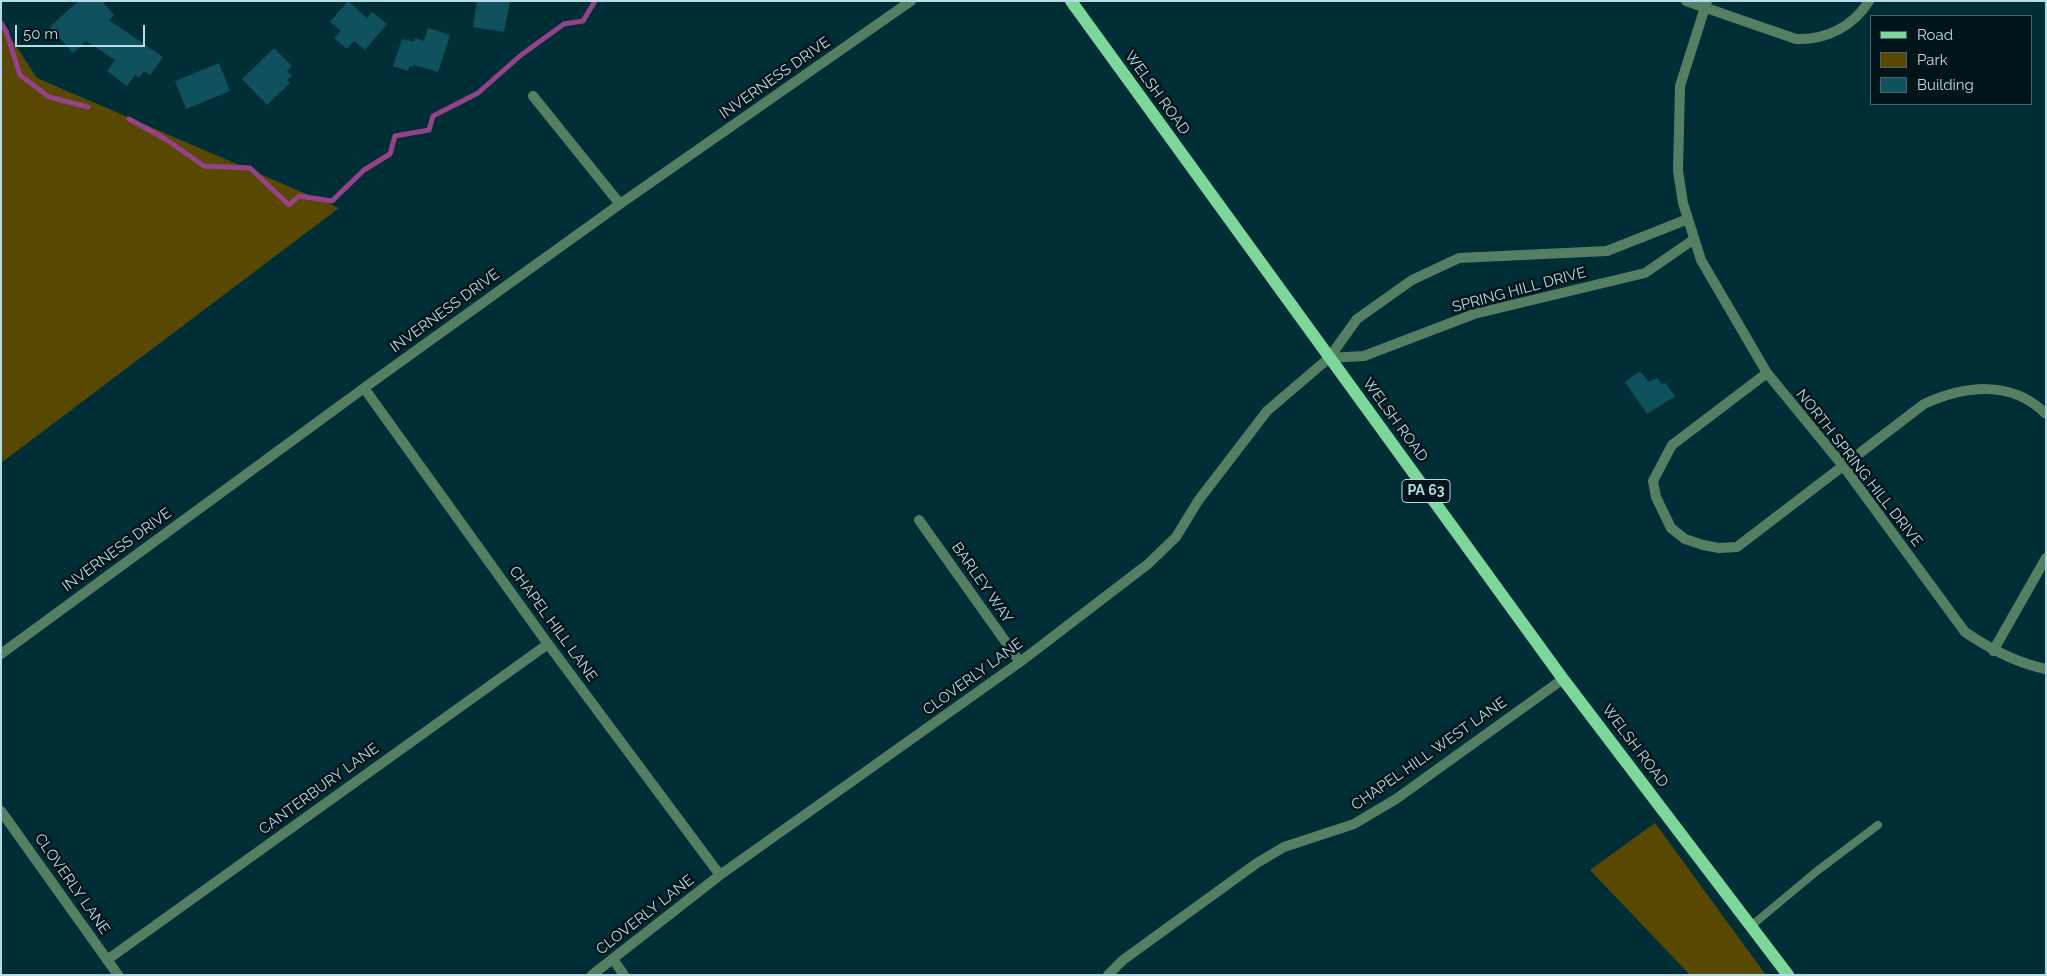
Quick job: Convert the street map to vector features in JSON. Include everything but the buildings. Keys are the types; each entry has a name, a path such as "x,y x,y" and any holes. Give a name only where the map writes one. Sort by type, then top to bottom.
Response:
{"main road":[{"name":"WELSH ROAD","path":"1071,1 1563,678 1788,975"}],"street":[{"name":"INVERNESS DRIVE","path":"1,654 364,388 620,204 911,1"},
{"path":"1686,1 1706,5 1796,39 1812,39 1830,35 1862,13 1869,1"},
{"name":"NORTH SPRING HILL DRIVE","path":"1706,5 1680,86 1678,171 1693,240 1709,277 1748,339 1766,373 1844,467 1965,632 1993,651 2032,666 2046,669"},
{"path":"533,96 620,204"},
{"name":"SPRING HILL DRIVE","path":"1329,358 1357,319 1412,280 1459,258 1606,251 1688,220"},
{"name":"SPRING HILL DRIVE","path":"1329,358 1364,356 1474,314 1645,273 1693,240"},
{"name":"CLOVERLY LANE","path":"592,975 720,876 1020,662 1148,564 1176,537 1198,502 1267,411 1329,358"},
{"path":"1766,373 1672,445 1653,482 1656,497 1671,528 1685,539 1719,548 1737,547 1924,404 1957,391 1994,388 2027,399 2046,414"},
{"name":"CHAPEL HILL LANE","path":"364,388 548,644 720,876"},
{"name":"BARLEY WAY","path":"919,520 1020,662"},
{"path":"1993,651 2046,558"},
{"name":"CANTERBURY LANE","path":"107,960 548,644"},
{"name":"CHAPEL HILL WEST LANE","path":"1108,975 1123,960 1257,863 1284,847 1354,824 1396,799 1563,678"},
{"name":"CLOVERLY LANE","path":"1,811 118,975"},
{"path":"613,959 624,975"}],"lane":[{"path":"1752,926 1817,871 1878,825"}],"green space":[{"path":"1,23 37,78 339,208 1,463"},
{"path":"1655,823 1766,975 1690,975 1590,870"}],"waterway":[{"path":"129,119 167,140 204,166 250,168 289,205 299,196 332,201 364,170 390,154 395,136 429,130 433,116 478,93 521,55 564,24 583,21 595,1"},
{"path":"1,23 6,31 20,75 49,97 88,107"}]}
